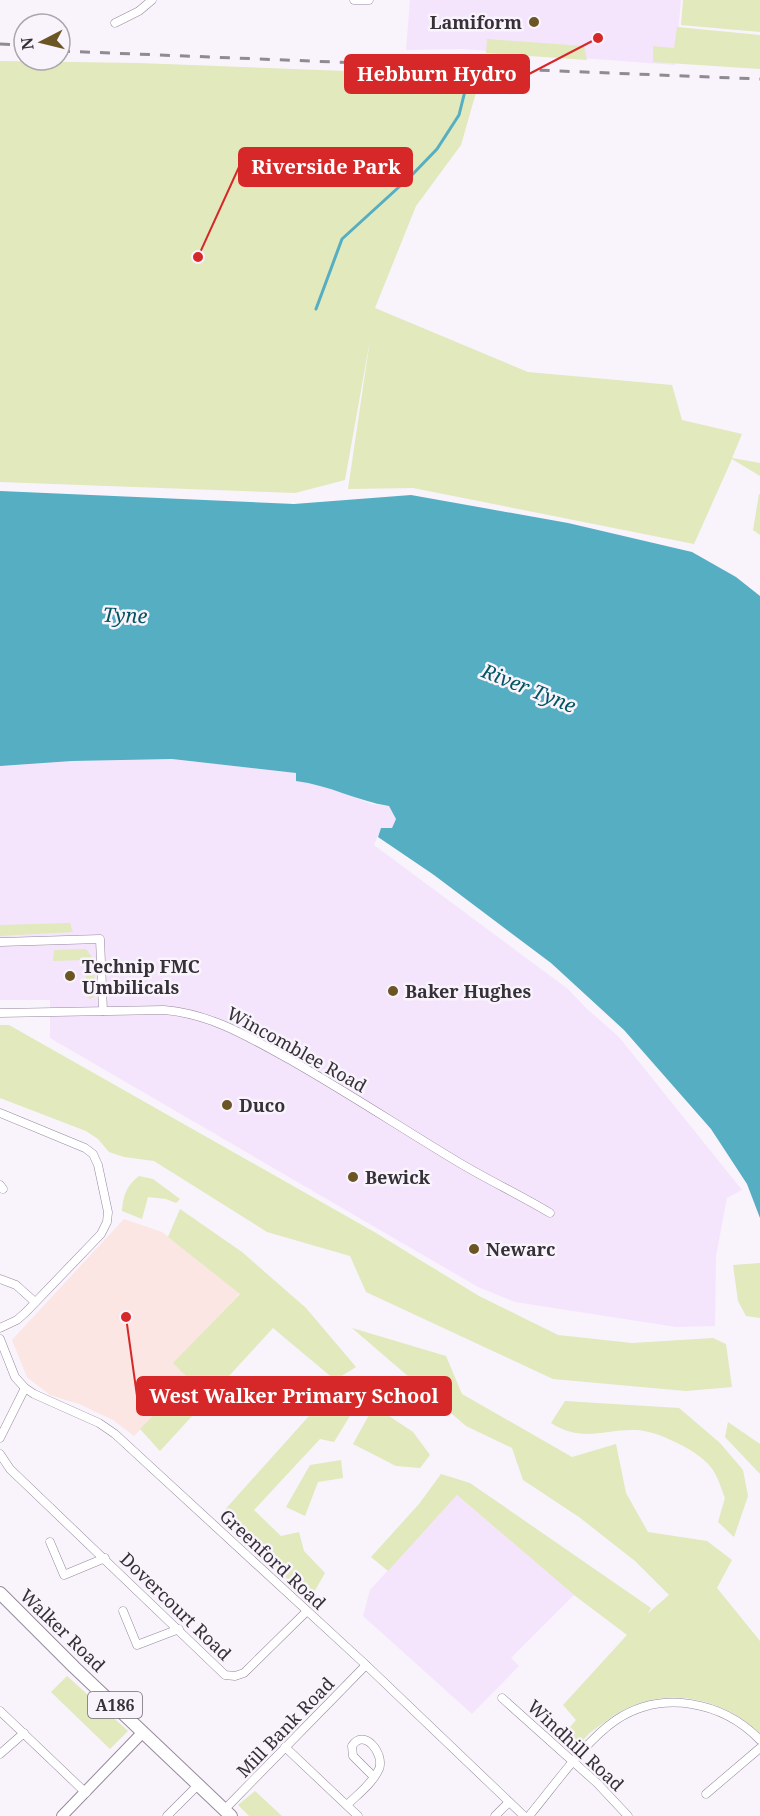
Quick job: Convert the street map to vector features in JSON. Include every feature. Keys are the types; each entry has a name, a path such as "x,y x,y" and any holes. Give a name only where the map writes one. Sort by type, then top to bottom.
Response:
{"main road":[{"name":"Walker Road","path":"0,1593 228,1813"}],"street":[{"path":"115,23 138,11 152,0"},
{"path":"354,0 369,0"},
{"path":"0,942 100,939 103,1011"},
{"name":"Wincomblee Road","path":"0,1013 177,1011 215,1021 315,1074 459,1163 550,1213"},
{"path":"0,1113 90,1150 98,1165 107,1204 107,1222 101,1234 17,1320 0,1328"},
{"path":"0,1279 16,1285 35,1302"},
{"path":"0,1339 15,1377 25,1388 0,1438"},
{"name":"Greenford Road","path":"25,1388 99,1422 116,1434 366,1665 524,1816"},
{"name":"Dovercourt Road","path":"0,1454 10,1469 225,1674 235,1676 244,1673 307,1611"},
{"name":"Dovercourt Road","path":"50,1542 64,1575 105,1558"},
{"path":"123,1611 137,1646 180,1629"},
{"name":"Mill Bank Road","path":"228,1813 285,1747 366,1665"},
{"name":"Windhill Road","path":"502,1698 574,1762 628,1816"},
{"path":"529,1816 574,1762 604,1731 617,1720 638,1710 659,1704 689,1703 709,1707 738,1720 760,1740"},
{"path":"0,1711 86,1792"},
{"path":"62,1816 143,1732"},
{"path":"0,1754 24,1733"},
{"path":"347,1805 374,1777 381,1762 378,1751 368,1741 358,1740 352,1746 353,1756 374,1777"},
{"path":"285,1747 358,1816"},
{"path":"706,1794 760,1748"},
{"path":"167,1816 198,1785"},
{"path":"495,1816 509,1802"}],"shaded area":[{"path":"410,0 681,0 675,65 462,49 406,50"},
{"path":"172,759 297,773 297,781 316,783 372,804 389,806 396,819 392,828 381,828 374,845 568,989 619,1037 742,1190 727,1198 716,1256 715,1326 676,1327 515,1302 478,1287 50,1038 50,1000 0,1000 0,764"},
{"path":"124,1219 162,1232 240,1293 174,1363 189,1379 134,1436 113,1420 79,1404 50,1395 27,1377 12,1340"},
{"path":"457,1495 574,1595 511,1658 519,1666 472,1714 363,1616 370,1590"}],"green space":[{"path":"683,0 760,0 760,32 681,25"},
{"path":"677,27 760,35 760,69 653,62 653,46 674,48"},
{"path":"487,39 584,46 587,60 486,53"},
{"path":"0,61 12,61 12,72 72,72 72,62 139,63 399,73 428,75 458,85 479,82 461,145 416,206 375,308 528,372 672,385 682,420 742,434 732,458 760,463 760,476 732,459 694,544 413,488 348,489 370,340 345,480 295,493 0,482"},
{"path":"760,494 760,535 753,530"},
{"path":"70,923 73,932 0,936 0,925"},
{"path":"86,949 94,960 95,996 90,999 87,997 85,960 53,961 54,950"},
{"path":"0,1025 9,1025 376,1233 479,1296 558,1335 632,1343 713,1338 726,1344 732,1387 686,1391 553,1379 366,1292 350,1256 267,1232 154,1161 124,1157 109,1152 98,1139 86,1131 0,1098"},
{"path":"139,1176 153,1179 180,1199 176,1203 166,1199 148,1197 142,1219 122,1211 126,1192"},
{"path":"180,1209 242,1252 306,1308 356,1367 335,1380 273,1328 160,1451 140,1429 189,1379 173,1363 240,1294 168,1237"},
{"path":"760,1263 760,1318 746,1316 738,1301 733,1265"},
{"path":"352,1328 446,1356 462,1394 572,1457 616,1444 626,1493 648,1532 707,1541 732,1560 717,1588 760,1641 760,1734 727,1710 690,1699 670,1698 650,1700 631,1706 613,1716 570,1749 559,1740 576,1720 563,1705 627,1635 574,1595 457,1495 388,1571 371,1557 419,1504 441,1474 470,1483 651,1608 647,1614 669,1595 635,1561 579,1517 523,1480 512,1448 466,1426"},
{"path":"335,1387 359,1401 334,1442 320,1439 254,1510 281,1536 299,1532 304,1551 325,1573 309,1601 221,1514"},
{"path":"565,1401 679,1408 720,1443 743,1470 748,1496 734,1537 718,1522 725,1498 714,1472 703,1459 675,1442 654,1433 624,1430 583,1434 562,1429 551,1423"},
{"path":"374,1406 413,1432 430,1455 420,1468 396,1466 353,1444"},
{"path":"728,1422 760,1444 760,1474 725,1437"},
{"path":"341,1460 343,1478 318,1482 305,1516 286,1507 310,1465"},
{"path":"67,1676 128,1731 110,1749 51,1692"},
{"path":"255,1791 282,1816 249,1816 238,1805"}],"water":[{"path":"0,491 294,504 411,495 568,523 692,552 736,577 760,596 760,1218 747,1184 711,1129 624,1030 551,963 434,875 378,837 381,828 392,828 396,819 389,806 296,781 296,773 172,759 72,761 0,766"}],"waterway":[{"path":"316,309 342,239 437,149 459,115 465,91"}],"railway":[{"path":"0,44 12,44"},
{"path":"72,51 760,79"}],"place":[{"name":"Lamiform","path":"534,22"},
{"name":"Hebburn Hydro","path":"598,38"},
{"name":"Riverside Park","path":"198,257"},
{"name":"Technip FMC Umbilicals","path":"70,976"},
{"name":"Baker Hughes","path":"393,991"},
{"name":"Duco","path":"227,1105"},
{"name":"Bewick","path":"353,1177"},
{"name":"Newarc","path":"474,1249"},
{"name":"West Walker Primary School","path":"126,1317"}],"water label":[{"name":"Tyne","path":"125,615"},
{"name":"River Tyne","path":"529,688"}]}
